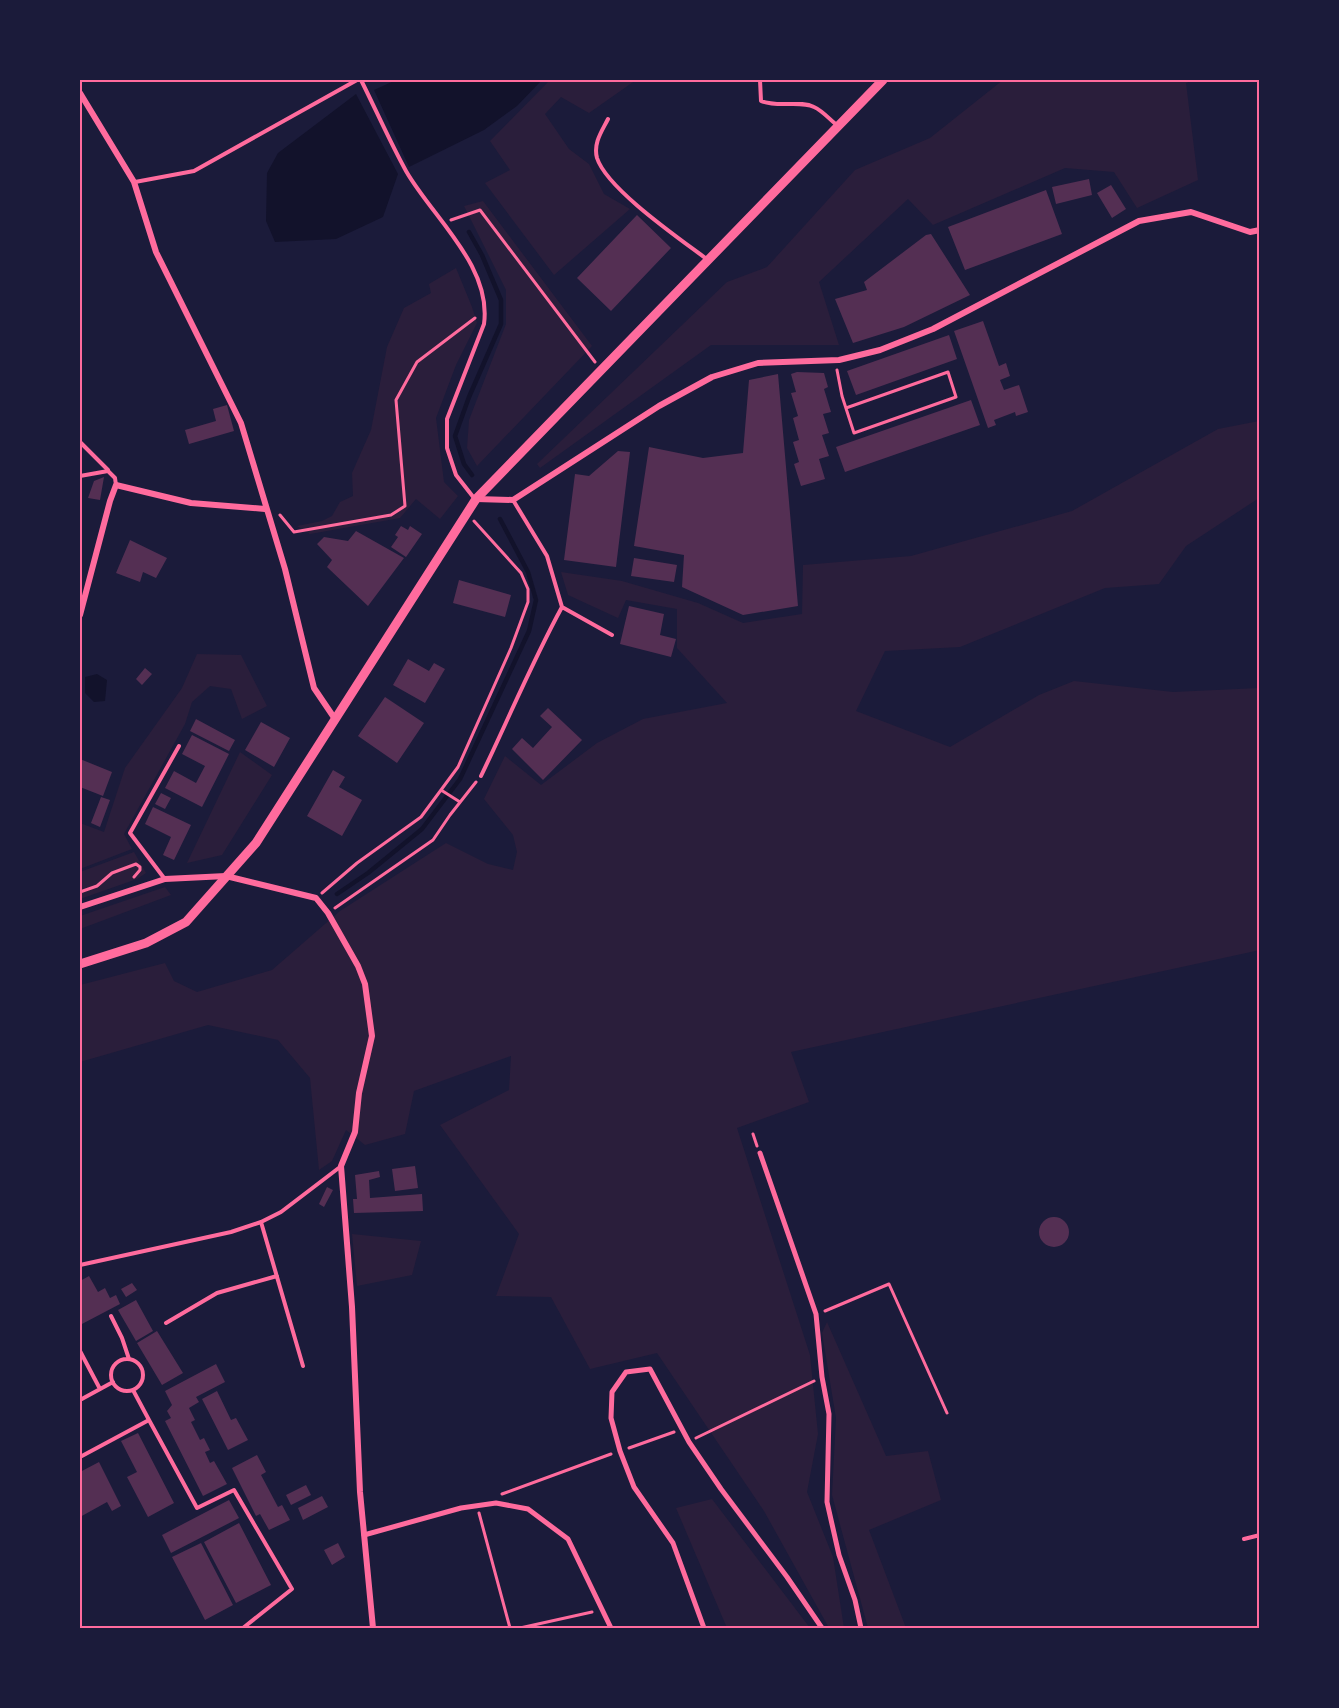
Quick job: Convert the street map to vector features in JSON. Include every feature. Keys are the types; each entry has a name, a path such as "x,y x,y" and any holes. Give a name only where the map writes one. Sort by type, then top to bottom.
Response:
{"street":[{"path":"80,964 146,943 186,922 256,843 476,499 883,80"},
{"path":"80,93 134,182 156,252 241,423 265,509 285,569 314,688 335,719"},
{"path":"476,499 513,500 659,406 712,377 758,363 839,360 880,350 933,329 1139,221 1191,212 1250,232 1260,230"},
{"path":"80,615 116,485 191,503 265,509"},
{"path":"80,907 165,879 226,876 316,898 328,913 358,966 365,984 372,1036 359,1093 355,1132 341,1166 352,1308 360,1492 373,1629"},
{"path":"760,1153 816,1314 822,1377 829,1414 827,1502 839,1555 855,1600 861,1629"},
{"path":"704,1629 672,1543 634,1487 620,1451 611,1418 612,1392 626,1372 651,1369 689,1442 822,1629"},
{"path":"364,1535 460,1508 496,1503 528,1509 568,1539 611,1629"}],"lane":[{"path":"134,182 194,171 359,80 407,172 444,223 480,282 486,309 484,324 447,418 447,448 456,475 476,499"},
{"path":"760,80 761,101 781,106 813,107 838,126"},
{"path":"608,119 597,140 597,157 607,177 656,221 708,260"},
{"path":"80,442 115,478 116,485"},
{"path":"80,476 108,471"},
{"path":"513,500 547,556 562,607 612,635"},
{"path":"481,776 542,644 562,607"},
{"path":"165,879 130,833 179,746"},
{"path":"80,1265 231,1232 261,1222 281,1212 341,1166"},
{"path":"261,1222 303,1366"},
{"path":"166,1323 217,1293 277,1276"},
{"path":"111,1316 129,1359"},
{"path":"80,1351 100,1389"},
{"path":"124,1359 138,1363 143,1373 141,1383 133,1390 123,1390 113,1382 111,1374 115,1365 124,1359"},
{"path":"80,1400 113,1382"},
{"path":"133,1390 197,1508 234,1490 292,1589 243,1629"},
{"path":"80,1456 149,1420"},
{"path":"1244,1539 1260,1535"}],"path":[{"path":"444,223 480,210 602,370"},
{"path":"265,509 274,507 294,532 391,515 405,506 396,400 417,362 486,309"},
{"path":"839,360 837,366 846,408 854,434 956,397 948,372 846,408"},
{"path":"316,898 357,863 421,817 458,767 511,648 528,602 528,589 521,573 467,513"},
{"path":"328,913 433,840 481,776"},
{"path":"441,790 460,802"},
{"path":"80,892 97,886 112,873 136,864 140,867 138,875 126,880 129,891"},
{"path":"816,1314 889,1284 947,1413"},
{"path":"689,1442 822,1377"},
{"path":"493,1497 672,1433"},
{"path":"477,1506 510,1629"},
{"path":"520,1629 601,1610"}],"shaded area":[{"path":"396,80 542,80 517,106 484,130 409,167 374,90"},
{"path":"550,80 636,80 589,113 561,97 545,114 569,149 589,164 604,194 630,209 554,275 485,183 510,170 490,141"},
{"path":"1003,80 1194,80 1186,83 1198,180 1137,208 1114,172 1065,168 933,225 908,199 819,282 839,345 711,345 540,468 537,464 727,282 767,267 855,170 930,138"},
{"path":"356,94 398,174 383,217 336,239 275,242 266,221 267,173 278,153"},
{"path":"483,201 592,346 477,466 467,448 469,420 506,324 506,290 464,206"},
{"path":"456,268 477,323 456,365 436,418 444,482 458,496 440,519 416,499 400,518 310,534 297,526 322,521 332,516 340,502 353,496 352,473 371,430 387,347 404,308 431,293 429,284"},
{"path":"1259,421 1259,498 1186,546 1159,584 1105,588 960,647 885,651 856,711 950,747 1039,695 1074,681 1173,692 1259,688 1260,950 791,1052 809,1102 737,1128 810,1355 818,1434 807,1492 833,1557 844,1628 829,1628 764,1511 657,1353 590,1369 551,1297 496,1296 519,1234 440,1125 509,1090 511,1056 414,1091 405,1134 365,1145 346,1130 332,1161 319,1170 310,1078 278,1040 208,1025 80,1062 80,985 165,963 174,981 197,992 272,970 340,911 446,843 488,864 513,870 517,852 513,835 484,799 505,756 541,785 597,743 643,719 727,703 677,648 677,609 626,600 618,618 568,595 561,572 622,581 698,603 743,623 802,614 803,565 911,556 1072,511 1218,429"},
{"path":"197,654 241,655 267,706 242,719 231,689 210,686 192,702 185,724 124,834 132,849 80,869 80,823 104,832 125,768 182,688"},
{"path":"97,674 107,680 105,701 94,702 85,693 85,677"},
{"path":"240,752 272,775 222,855 187,863"},
{"path":"134,852 146,873 137,879 80,899 80,872"},
{"path":"165,887 171,895 80,929 80,916"},
{"path":"352,1234 421,1241 412,1275 357,1286"},
{"path":"827,1322 886,1456 928,1451 941,1500 869,1530 906,1628 868,1628 832,1495 836,1418 822,1333"},
{"path":"712,1499 810,1628 727,1628 676,1508"}],"building":[{"path":"1089,179 1092,195 1056,204 1052,187"},
{"path":"1111,185 1126,209 1112,218 1097,193"},
{"path":"1046,190 1062,234 965,270 948,227"},
{"path":"637,215 671,248 611,311 577,278"},
{"path":"931,234 970,295 904,327 853,343 835,299 867,290 864,282 926,235"},
{"path":"983,321 999,366 1006,363 1010,376 1000,380 1004,390 1019,385 1028,412 1016,416 1015,412 994,420 996,425 988,428 954,331"},
{"path":"949,335 957,359 856,395 847,371"},
{"path":"797,372 824,373 828,387 824,389 831,412 823,414 829,433 822,435 829,456 819,459 825,479 801,486 794,464 799,462 793,442 799,440 793,418 798,416 791,393 796,392 791,374"},
{"path":"778,374 798,606 743,615 682,587 684,555 634,546 649,447 703,458 743,453 749,380"},
{"path":"971,400 980,425 845,472 836,447"},
{"path":"227,405 234,431 189,444 185,430 216,421 213,409"},
{"path":"618,451 630,452 616,567 564,560 575,474 589,476"},
{"path":"104,477 100,500 88,498 94,481"},
{"path":"401,526 408,530 410,526 422,534 406,557 391,547 398,537 395,535"},
{"path":"356,531 404,558 368,606 327,567 332,560 317,544 324,537 348,541"},
{"path":"130,540 167,558 156,578 143,572 140,582 116,573"},
{"path":"634,558 677,565 674,582 631,576"},
{"path":"459,580 511,595 505,617 453,603"},
{"path":"629,606 664,614 660,635 676,639 671,657 620,644"},
{"path":"408,659 429,671 434,663 445,669 425,703 393,685"},
{"path":"145,668 152,674 142,685 136,679"},
{"path":"385,697 424,723 397,763 358,736"},
{"path":"548,708 582,740 543,780 512,749 522,738 533,748 552,727 540,716"},
{"path":"196,719 235,740 229,751 190,731"},
{"path":"261,722 290,738 274,767 245,750"},
{"path":"192,735 229,754 202,807 165,788 174,771 196,783 205,766 182,754"},
{"path":"80,759 112,772 103,796 80,787"},
{"path":"333,770 345,777 339,787 362,800 342,836 307,816"},
{"path":"161,793 171,798 165,809 155,804"},
{"path":"101,797 110,800 100,827 91,823"},
{"path":"153,807 191,825 174,860 163,855 171,837 145,824"},
{"path":"415,1166 418,1188 395,1191 392,1169"},
{"path":"379,1171 380,1177 369,1180 370,1198 422,1194 423,1211 354,1213 353,1199 357,1199 355,1175"},
{"path":"327,1187 333,1190 324,1207 319,1204"},
{"path":"1054,1217 1065,1221 1069,1232 1065,1243 1054,1247 1043,1243 1039,1232 1043,1221"},
{"path":"89,1276 98,1292 105,1288 110,1298 116,1295 120,1304 80,1325 80,1281"},
{"path":"132,1283 137,1290 126,1297 121,1289"},
{"path":"136,1300 153,1331 136,1341 118,1310"},
{"path":"157,1331 183,1373 162,1385 137,1343"},
{"path":"216,1364 225,1382 196,1397 199,1402 189,1408 195,1420 191,1422 200,1440 204,1438 210,1450 205,1452 210,1463 214,1461 227,1484 203,1496 165,1421 171,1418 167,1411 172,1405 165,1391"},
{"path":"217,1391 231,1420 236,1418 248,1440 228,1450 202,1399"},
{"path":"138,1433 174,1503 148,1517 127,1477 137,1472 121,1441"},
{"path":"257,1455 266,1472 261,1475 278,1507 282,1505 290,1520 269,1530 260,1514 256,1516 232,1468"},
{"path":"99,1462 121,1506 112,1511 107,1502 80,1517 80,1472"},
{"path":"306,1485 311,1495 291,1505 286,1495"},
{"path":"322,1496 328,1507 303,1520 298,1508"},
{"path":"229,1500 239,1518 171,1553 162,1535"},
{"path":"239,1523 271,1585 236,1603 204,1542"},
{"path":"201,1543 233,1605 205,1620 172,1557"},
{"path":"338,1543 345,1557 332,1565 324,1550"}],"waterway":[{"path":"469,232 482,255 501,300 501,324 469,397 455,436 464,464 472,475"},
{"path":"337,894 368,873 422,829 460,779 529,631 536,600 528,572 500,519"}]}
